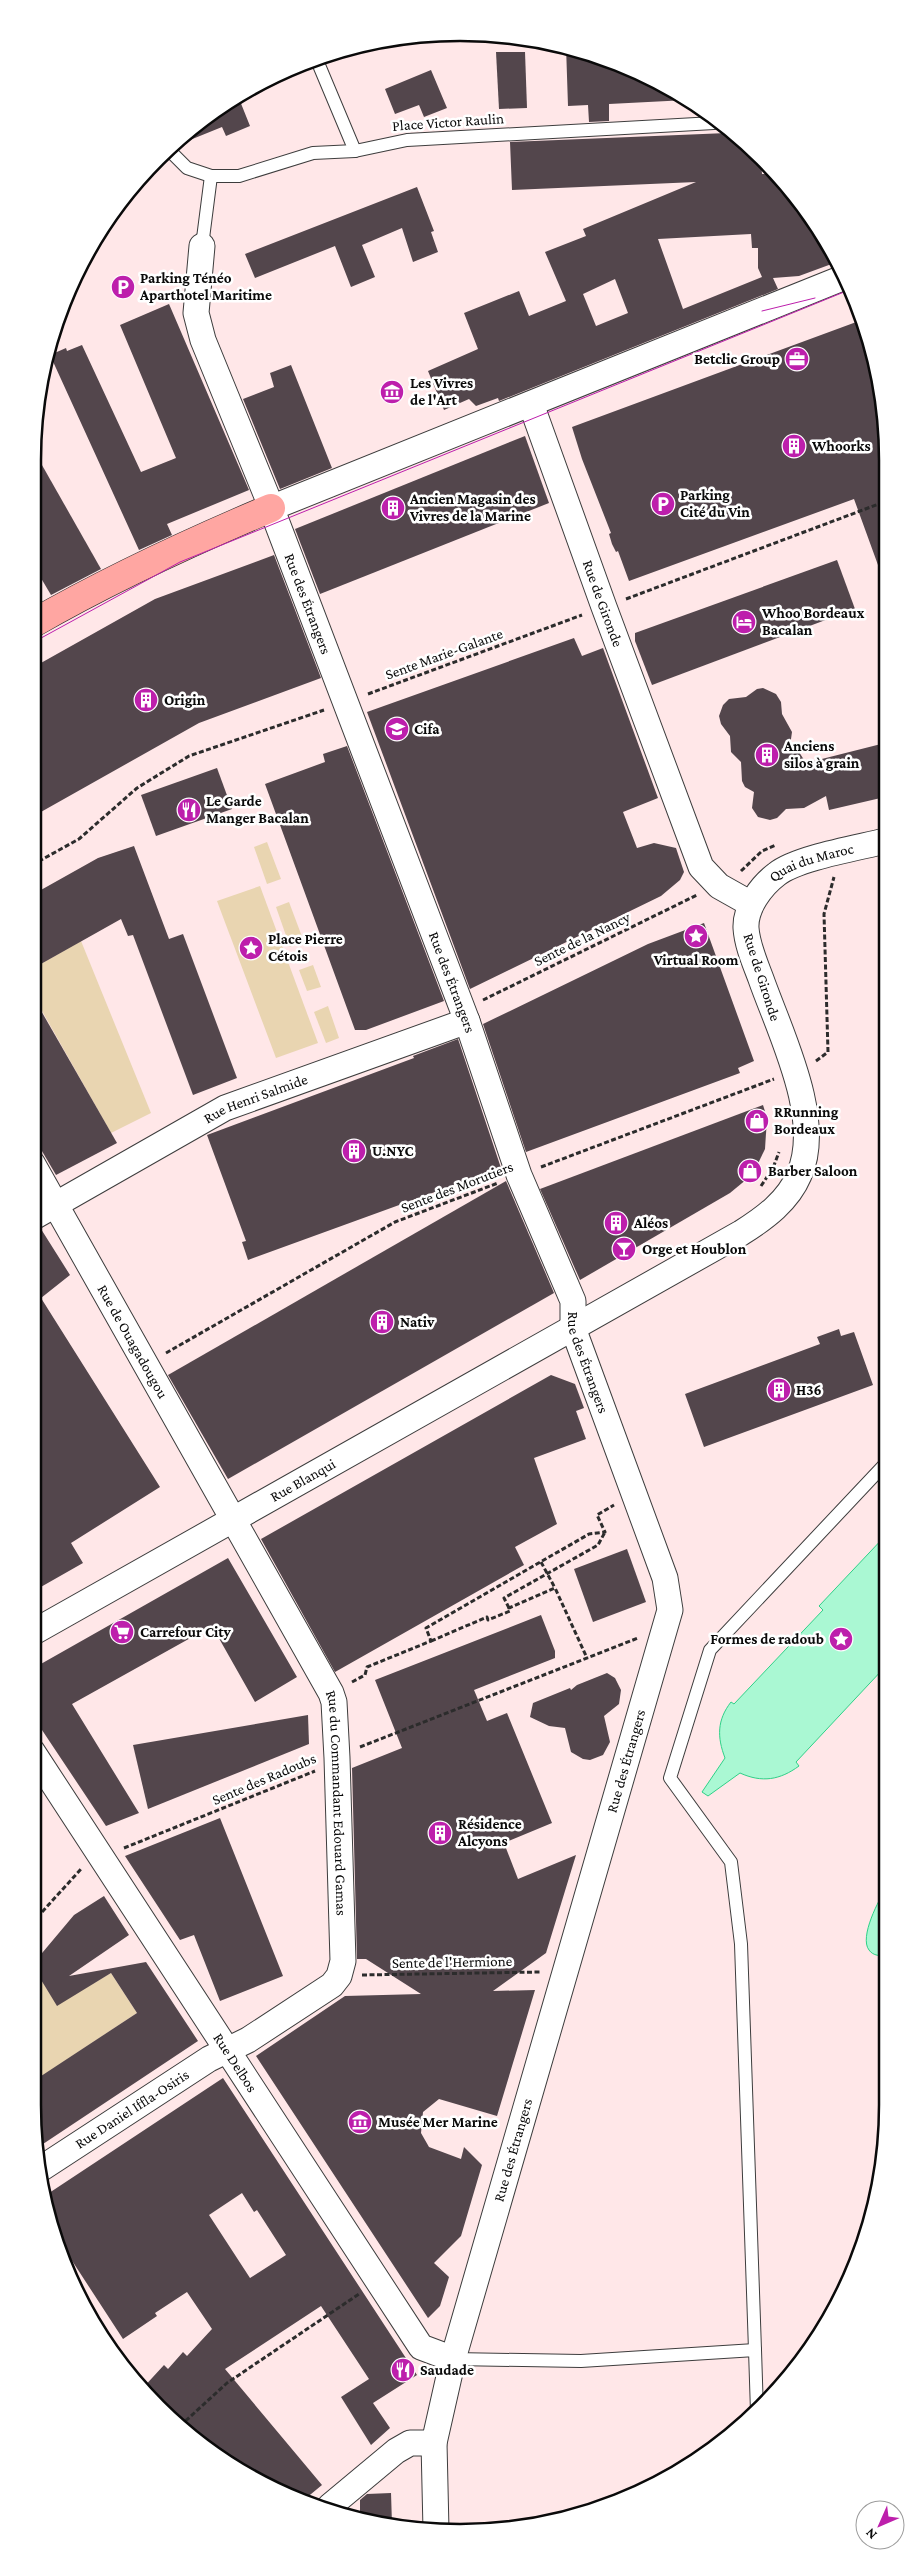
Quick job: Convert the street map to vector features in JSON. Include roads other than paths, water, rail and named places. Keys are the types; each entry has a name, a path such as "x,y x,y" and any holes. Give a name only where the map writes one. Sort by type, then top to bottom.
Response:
{"street":[{"name":"Rue des Étrangers","path":"202,246 196,313 203,340 271,508 468,1021 520,1175 573,1301 573,1328 665,1578 670,1610 453,2359 434,2443 436,2523"},
{"path":"41,619 162,555 271,508 838,280"},
{"name":"Rue de Gironde","path":"531,404 604,608 701,867 711,879 751,904 746,927 752,956 794,1071 807,1125 805,1154 800,1174 779,1205 741,1233 573,1328"},
{"name":"Quai du Maroc","path":"751,904 777,874 796,863 879,843"},
{"name":"Rue Henri Salmide","path":"41,1212 225,1108 468,1021"},
{"name":"Rue de Ouagadougou","path":"41,1179 233,1520"},
{"name":"Rue Blanqui","path":"41,1628 573,1328"},
{"name":"Rue du Commandant Edouard Gamas","path":"227,2049 248,2040 332,1985 339,1976 343,1961 338,1758 334,1702 331,1693 233,1520"},
{"name":"Rue Delbos","path":"41,1766 421,2347 453,2359"},
{"name":"Rue Daniel Iffla-Osiris","path":"46,2166 227,2049"},
{"path":"332,2504 396,2451 410,2443 434,2443"}],"lane":[{"path":"319,65 355,151"},
{"name":"Place Victor Raulin","path":"174,155 188,168 211,176 239,176 313,153 355,151 407,140 709,123"},
{"path":"202,246 211,176"},
{"path":"756,2401 741,1944 731,1862 670,1778 710,1650 879,1470"},
{"path":"453,2359 581,2360 754,2350"}],"tram line":[{"path":"41,638 180,562 844,292"},
{"path":"762,311 815,298"}],"place":[{"name":"Parking Ténéo Aparthotel Maritime","path":"123,287"},
{"name":"Betclic Group","path":"797,359"},
{"name":"Les Vivres de l'Art","path":"392,392"},
{"name":"Whoorks","path":"794,446"},
{"name":"Parking Cité du Vin","path":"663,504"},
{"name":"Ancien Magasin des Vivres de la Marine","path":"393,508"},
{"name":"Whoo Bordeaux Bacalan","path":"744,622"},
{"name":"Origin","path":"146,700"},
{"name":"Cifa","path":"397,729"},
{"name":"Anciens silos à grain","path":"767,755"},
{"name":"Le Garde Manger Bacalan","path":"189,810"},
{"name":"Virtual Room","path":"696,936"},
{"name":"Place Pierre Cétois","path":"251,948"},
{"name":"RRunning Bordeaux","path":"757,1121"},
{"name":"U.NYC","path":"354,1151"},
{"name":"Barber Saloon","path":"750,1171"},
{"name":"Aléos","path":"616,1223"},
{"name":"Orge et Houblon","path":"624,1249"},
{"name":"Nativ","path":"382,1322"},
{"name":"H36","path":"779,1390"},
{"name":"Carrefour City","path":"122,1632"},
{"name":"Formes de radoub","path":"841,1639"},
{"name":"Résidence Alcyons","path":"440,1833"},
{"name":"Musée Mer Marine","path":"360,2122"},
{"name":"Saudade","path":"403,2370"}]}
